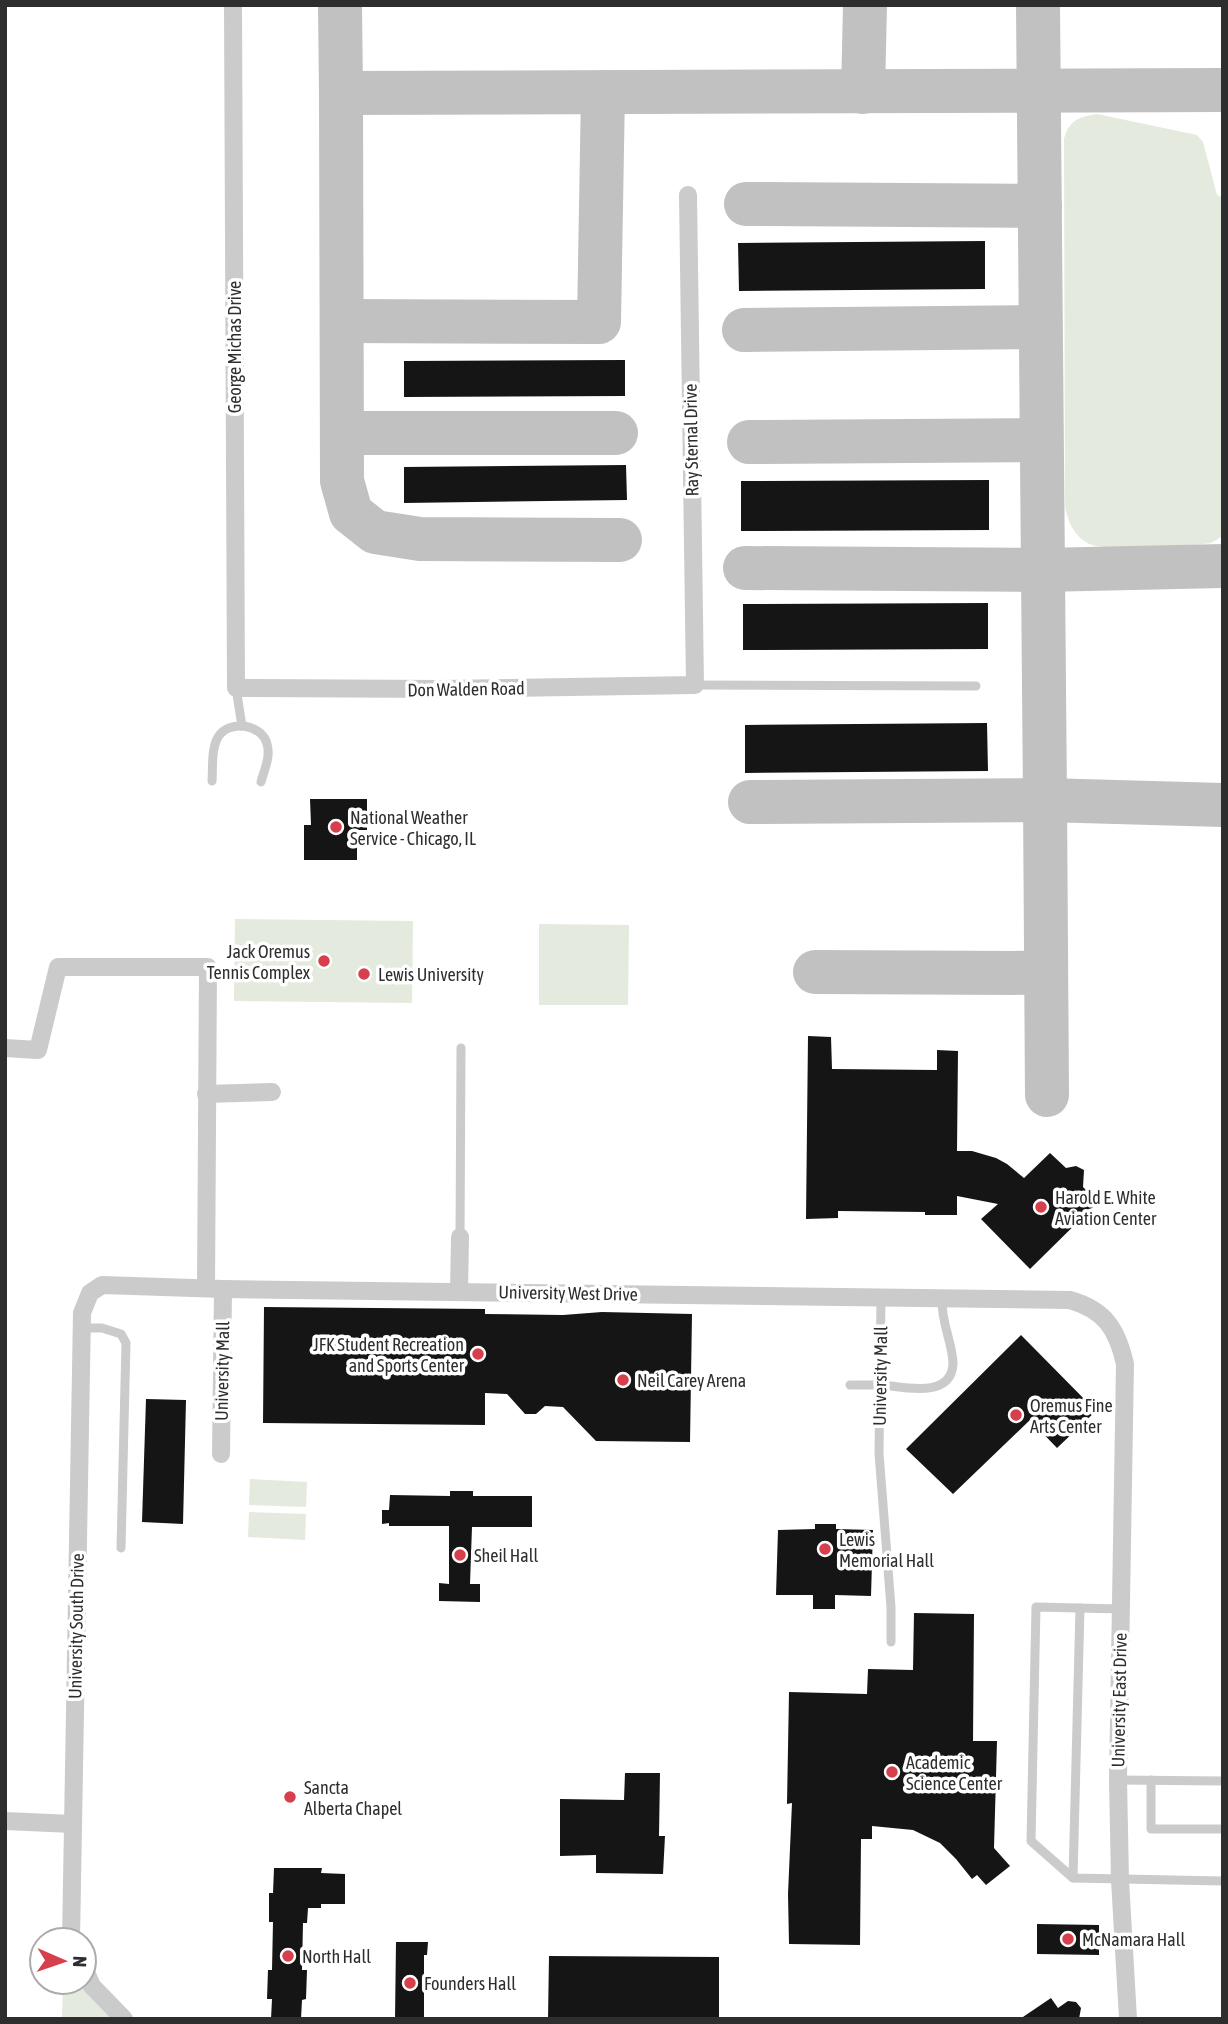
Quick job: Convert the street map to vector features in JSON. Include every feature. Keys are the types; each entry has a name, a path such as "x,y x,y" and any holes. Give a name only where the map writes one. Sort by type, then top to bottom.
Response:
{"street":[{"name":"George Michas Drive","path":"233,5 236,688"},
{"name":"Ray Sternal Drive","path":"688,195 695,685"},
{"name":"Don Walden Road","path":"236,688 440,690 695,685"},
{"name":"University Mall","path":"5,1048 38,1049 58,967 208,967 206,1094 221,1454"},
{"path":"206,1094 272,1093"},
{"path":"459,1292 460,1237"},
{"name":"University West Drive","path":"82,1321 90,1293 102,1284 215,1288 1070,1300"},
{"name":"University East Drive","path":"1070,1300 1088,1306 1106,1318 1122,1347 1125,1364 1118,1780 1120,1880 1128,2019"},
{"name":"University South Drive","path":"71,1926 82,1321"},
{"path":"5,1821 73,1824"},
{"path":"98,1992 124,2019"}],"lane":[{"path":"695,685 976,686"},
{"path":"236,688 242,726"},
{"path":"212,781 213,758 219,734 226,729 242,726 257,731 267,744 268,760 261,782"},
{"path":"460,1237 461,1048"},
{"name":"University Mall","path":"881,1298 879,1453 891,1607 891,1642"},
{"path":"849,1385 880,1385 920,1390 933,1388 946,1380 953,1364 943,1324 942,1299"},
{"path":"82,1321 121,1334 126,1343 121,1548"},
{"path":"1121,1609 1036,1607 1031,1841 1073,1878 1223,1881"},
{"path":"1073,1878 1080,1608"},
{"path":"1118,1780 1223,1781"},
{"path":"1151,1780 1151,1829 1223,1829"}],"shaded area":[{"path":"1097,114 1197,135 1203,142 1217,195 1223,197 1223,536 1211,543 1169,547 1101,547 1086,542 1077,534 1066,512 1064,139 1076,120"},
{"name":"Jack Oremus Tennis Complex","path":"235,919 413,921 412,1003 234,1001"},
{"path":"539,924 629,925 628,1005 539,1005"},
{"path":"250,1479 307,1482 306,1507 249,1505"},
{"path":"249,1512 306,1514 305,1540 248,1537"},
{"path":"63,1996 96,1996 117,2019 62,2019"}],"building":[{"path":"985,241 985,289 739,291 738,243"},
{"path":"625,360 625,396 404,397 404,361"},
{"path":"626,465 627,500 404,503 404,467"},
{"path":"989,480 989,530 741,531 741,481"},
{"path":"988,603 988,649 743,650 743,604"},
{"path":"987,723 988,771 745,773 745,725"},
{"name":"National Weather Service - Chicago, IL","path":"310,799 367,799 367,830 357,830 357,860 304,860 304,825 311,825"},
{"path":"808,1036 831,1037 832,1069 937,1070 937,1050 958,1051 957,1151 972,1151 996,1158 1024,1178 1050,1153 1066,1168 1076,1166 1084,1170 1083,1187 1098,1202 1030,1269 981,1219 998,1204 957,1196 957,1215 838,1211 838,1218 806,1219"},
{"name":"JFK Student Recreation and Sports Center","path":"264,1307 485,1309 485,1314 692,1314 690,1442 596,1441 563,1407 545,1406 536,1414 525,1414 507,1394 485,1393 485,1425 263,1423"},
{"name":"Oremus Fine Arts Center","path":"1021,1335 1096,1411 1057,1448 1030,1420 953,1494 906,1449"},
{"path":"146,1399 186,1400 183,1524 142,1522"},
{"name":"Sheil Hall","path":"450,1491 473,1491 473,1496 532,1496 532,1527 472,1527 470,1584 480,1584 480,1602 439,1601 439,1583 449,1584 449,1526 382,1524 382,1510 389,1510 390,1495 450,1496"},
{"name":"Lewis Memorial Hall","path":"815,1524 836,1524 836,1529 873,1530 871,1596 835,1595 835,1609 813,1609 813,1595 776,1595 778,1530 815,1529"},
{"name":"Academic Science Center","path":"914,1613 974,1614 973,1741 997,1741 994,1848 1010,1866 986,1885 977,1875 972,1879 940,1843 913,1830 872,1826 872,1839 861,1839 860,1945 789,1944 792,1803 787,1804 789,1692 867,1694 868,1669 913,1670"},
{"path":"625,1773 660,1773 659,1836 665,1836 663,1874 596,1873 596,1855 560,1856 560,1799 624,1800"},
{"name":"North Hall","path":"274,1868 322,1868 321,1873 345,1874 345,1904 321,1904 321,1908 308,1908 307,1923 303,1923 302,1970 307,1970 306,1999 302,2000 301,2019 271,2019 272,1999 267,1999 268,1970 272,1970 273,1922 269,1922 269,1893 273,1893"},
{"name":"McNamara Hall","path":"1037,1924 1099,1925 1099,1955 1037,1954"},
{"name":"Founders Hall","path":"396,1942 428,1942 427,1955 424,1955 424,2019 395,2019"},
{"path":"549,1956 719,1957 719,2019 548,2019"},
{"path":"1051,1998 1058,2008 1068,2001 1076,2002 1081,2008 1079,2019 1020,2019"}],"taxiway":[{"path":"340,5 341,93"},
{"path":"863,92 865,5"},
{"path":"750,802 1045,800 1038,5"},
{"path":"620,540 420,539 375,532 351,513 342,481 341,93 1223,90"},
{"path":"343,321 599,322 603,92"},
{"path":"746,204 1040,206"},
{"path":"744,330 1040,327"},
{"path":"342,433 616,433"},
{"path":"749,442 1041,440"},
{"path":"745,568 1042,570 1223,566"},
{"path":"1047,1095 1045,800 1223,805"},
{"path":"815,972 1046,973"}],"place":[{"name":"National Weather Service - Chicago, IL","path":"336,827"},
{"name":"Jack Oremus Tennis Complex","path":"324,961"},
{"name":"Lewis University","path":"364,974"},
{"name":"Harold E. White Aviation Center","path":"1041,1207"},
{"name":"JFK Student Recreation and Sports Center","path":"478,1354"},
{"name":"Neil Carey Arena","path":"623,1380"},
{"name":"Oremus Fine Arts Center","path":"1016,1415"},
{"name":"Lewis Memorial Hall","path":"825,1549"},
{"name":"Sheil Hall","path":"460,1555"},
{"name":"Academic Science Center","path":"892,1772"},
{"name":"Sancta Alberta Chapel","path":"290,1797"},
{"name":"McNamara Hall","path":"1068,1939"},
{"name":"North Hall","path":"288,1956"},
{"name":"Founders Hall","path":"410,1983"}]}
